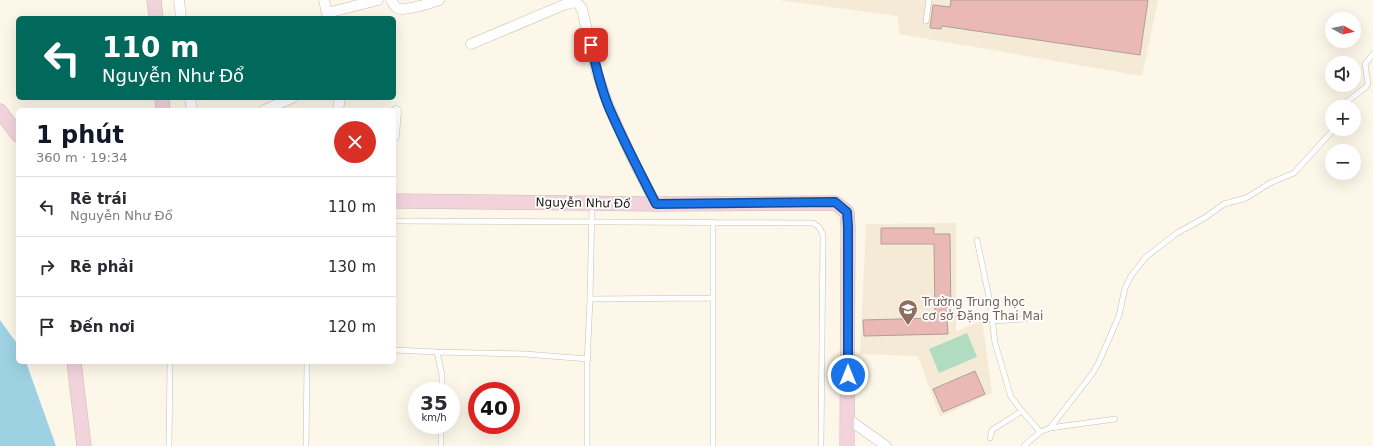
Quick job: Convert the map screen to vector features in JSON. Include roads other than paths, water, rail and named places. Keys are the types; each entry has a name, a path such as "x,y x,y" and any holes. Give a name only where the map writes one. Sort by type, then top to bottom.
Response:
{"street":[{"path":"154,0 156,16"},
{"path":"179,0 181,16"},
{"path":"324,0 327,16 378,0"},
{"path":"391,0 395,6 400,9 419,7 438,0"},
{"path":"471,44 566,4 575,2 579,4 584,17 597,73 610,110 633,160 656,204"},
{"path":"269,108 287,100"},
{"path":"0,111 16,132"},
{"name":"Nguyễn Như Đổ","path":"396,201 592,202 656,204 835,202 847,212 848,227 847,446"},
{"path":"74,364 84,446"},
{"path":"848,420 886,446"}],"lane":[{"path":"926,21 929,0"},
{"path":"1349,100 1366,87 1368,83 1365,64 1373,54"},
{"path":"1050,428 1098,364 1119,316 1125,288 1131,276 1146,257 1177,233 1206,217 1224,204 1246,198 1270,184 1294,173 1328,136"},
{"path":"587,446 592,202"},
{"path":"396,221 813,223 819,227 823,235 821,446"},
{"path":"712,222 712,446"},
{"path":"977,240 990,302 995,342 1011,397 1040,432"},
{"path":"590,299 712,298"},
{"path":"992,321 1024,319"},
{"path":"396,350 525,354 588,359"},
{"path":"437,352 442,382"},
{"path":"169,446 170,364"},
{"path":"306,446 307,364"},
{"path":"990,438 992,430 1022,411"},
{"path":"1024,446 1040,432 1050,428 1115,419"},
{"path":"441,434 441,446"}],"water":[{"path":"0,320 16,342 16,364 27,364 56,446 0,446"}],"place":[{"name":"Trường Trung học cơ sở Đặng Thai Mai","path":"908,326"}]}
